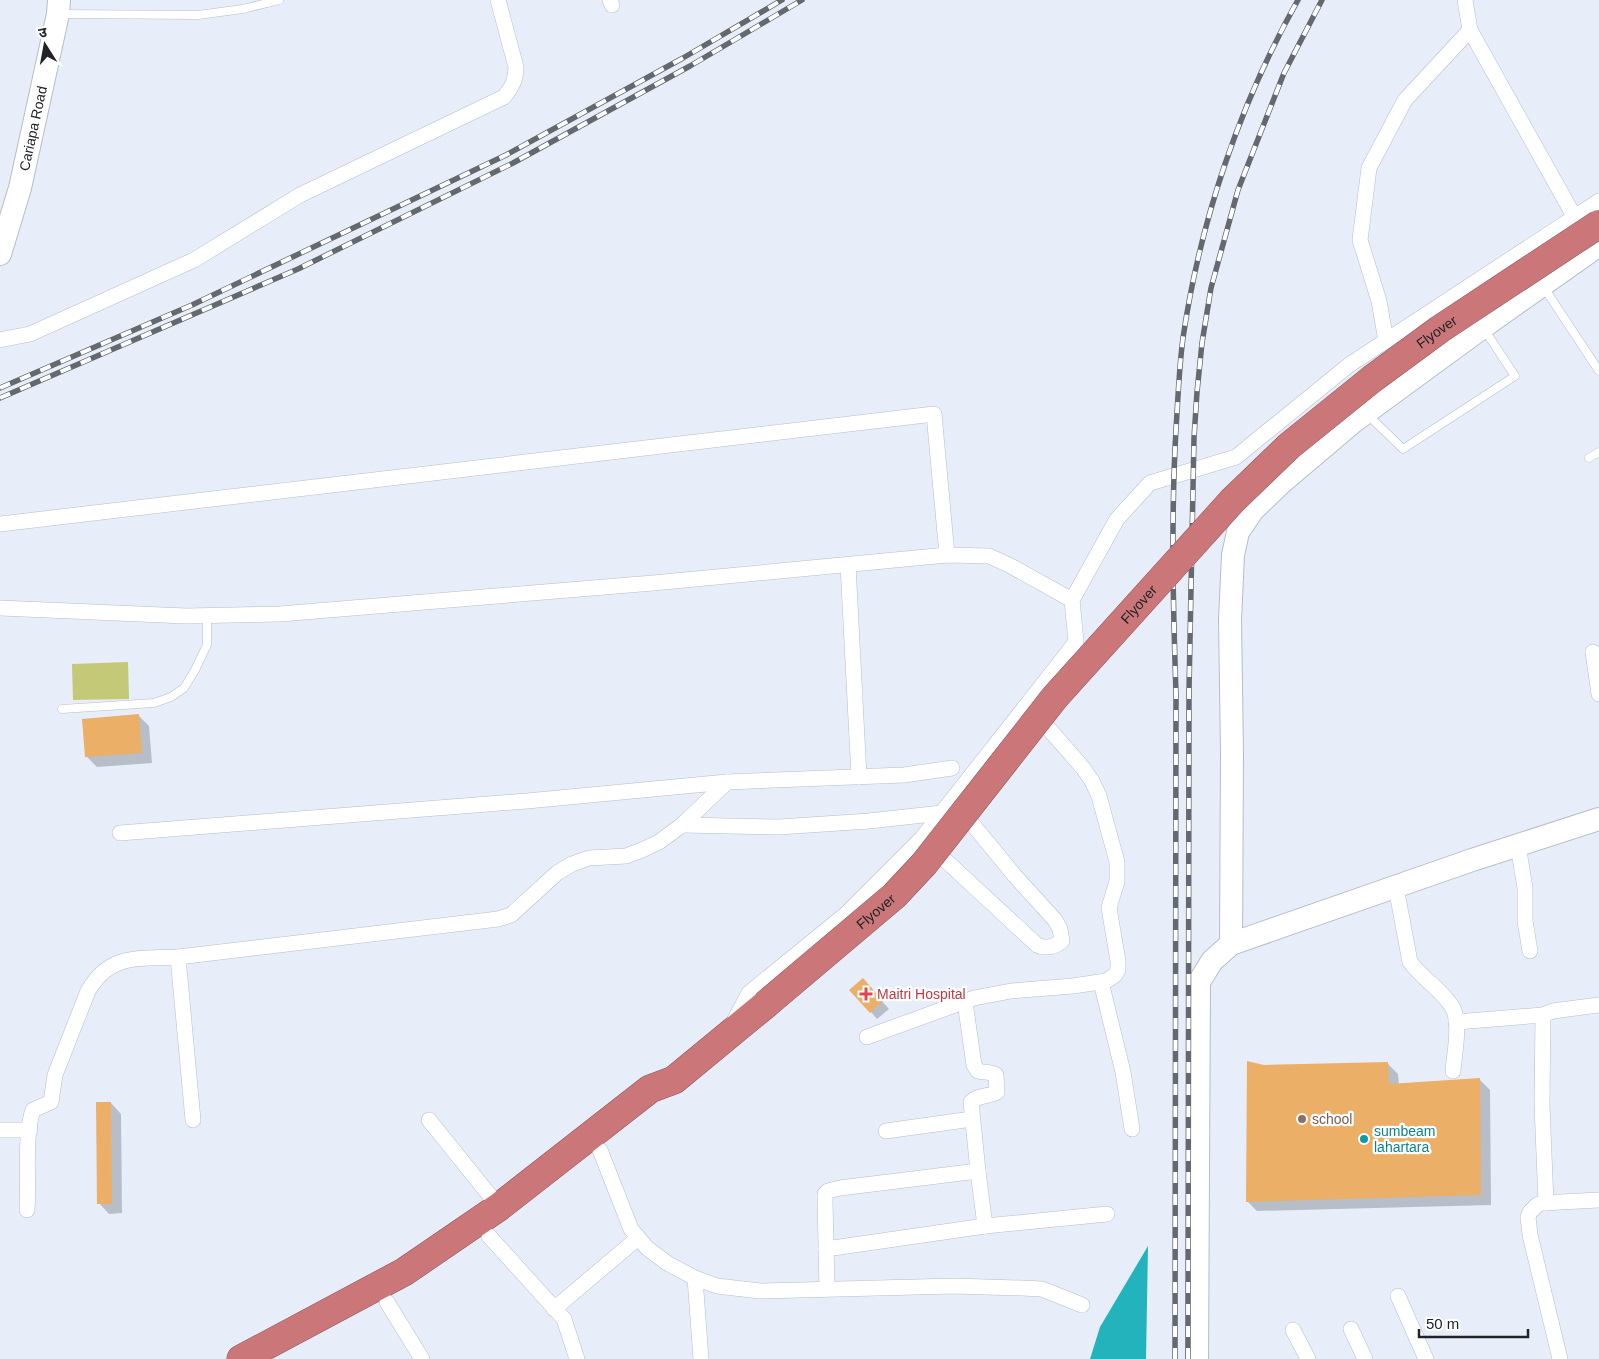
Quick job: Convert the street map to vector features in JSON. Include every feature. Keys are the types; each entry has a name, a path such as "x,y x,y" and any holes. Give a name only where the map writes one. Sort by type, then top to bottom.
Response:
{"highway":[{"name":"Flyover","path":"674,1080 894,896 924,864 1055,697 1232,501 1289,446 1372,378 1587,220"},
{"path":"275,1359 387,1302 489,1236 660,1103 674,1080"},
{"path":"241,1359 404,1272 500,1206 650,1089 674,1080"}],"street":[{"path":"0,340 30,334 194,260 300,195 504,97 514,83 516,67 498,0"},
{"path":"1465,0 1470,30 1587,220"},
{"name":"Cariapa Road","path":"0,254 20,188 59,7"},
{"path":"1386,341 1380,301 1360,240 1369,168 1405,100 1470,30"},
{"path":"726,1037 749,993 846,914 922,838 1076,642 1072,600 1117,519 1150,483 1236,457 1349,365 1587,220 1599,201"},
{"path":"1231,944 1232,753 1230,620 1233,555 1238,532 1253,510 1294,471 1359,417 1599,245"},
{"path":"0,524 934,414 947,555"},
{"path":"1265,434 1294,471"},
{"path":"0,608 186,616 289,613 643,584 947,555 989,556 1072,600"},
{"path":"848,565 859,777"},
{"path":"1593,652 1599,694"},
{"path":"867,1037 974,998 1011,991 1101,982 1112,978 1118,970 1109,908 1118,872 1099,796 1083,768 1027,703"},
{"path":"120,833 527,801 727,782 904,775 952,768"},
{"path":"27,1210 30,1130 33,1110 51,1102 55,1074 88,991 95,979 106,969 118,962 135,959 178,957 498,919 511,915 557,872 572,864 589,858 626,856 659,842 682,825 727,782"},
{"path":"922,838 1037,945 1046,948 1061,943 1062,938 1056,920 1014,876 952,801"},
{"path":"682,825 778,827 869,821 942,813"},
{"path":"1197,1359 1199,982 1212,961 1231,944 1599,820"},
{"path":"1518,846 1526,888 1525,921 1530,952"},
{"path":"1396,887 1410,962 1416,971 1452,1006 1456,1022 1453,1071"},
{"path":"178,957 193,1120"},
{"path":"1101,982 1122,1072 1132,1129"},
{"path":"965,1002 974,1065 982,1073 991,1072 996,1075 997,1092 973,1099 971,1102 985,1226"},
{"path":"1456,1022 1543,1015 1553,1011 1599,1004"},
{"path":"1543,1015 1542,1105 1546,1203"},
{"path":"886,1131 972,1119"},
{"path":"429,1120 500,1206"},
{"path":"0,1130 30,1130"},
{"path":"600,1150 631,1229 638,1238 647,1248 667,1263 695,1278 717,1286 760,1291 954,1286 1042,1289 1082,1305"},
{"path":"827,1289 825,1194 828,1191 978,1171"},
{"path":"1560,1359 1528,1222 1530,1212 1537,1205 1546,1203 1599,1200"},
{"path":"826,1249 985,1226 1107,1214"},
{"path":"489,1236 564,1319 577,1359"},
{"path":"554,1309 638,1238"},
{"path":"695,1278 701,1359"},
{"path":"1398,1296 1426,1359"},
{"path":"387,1302 422,1359"},
{"path":"1293,1330 1308,1359"},
{"path":"1351,1330 1365,1359"}],"lane":[{"path":"242,0 243,9"},
{"path":"59,7 198,15 243,9 279,0"},
{"path":"1542,285 1599,371"},
{"path":"1359,417 1403,449 1515,376 1483,327"},
{"path":"1589,458 1599,452"},
{"path":"62,708 154,703 171,697 184,688 196,670 207,645 207,615"}],"green space":[{"path":"128,662 129,699 73,700 72,664"}],"water":[{"path":"1148,1246 1146,1359 1090,1359 1100,1327"}],"building":[{"path":"139,714 142,753 85,757 82,719"},
{"path":"863,978 883,1001 870,1013 849,990"},
{"name":"sumbeam lahartara","path":"1247,1061 1264,1065 1388,1062 1389,1084 1480,1078 1481,1195 1246,1202"},
{"path":"96,1102 111,1102 112,1204 97,1204"}],"railway":[{"path":"0,388 192,305 506,155 683,58 782,0"},
{"path":"0,398 298,269 513,163 690,66 802,0"},
{"path":"1175,1359 1176,693 1173,528 1174,462 1180,361 1190,294 1200,250 1225,164 1258,80 1298,0"},
{"path":"1188,1359 1189,690 1194,438 1197,392 1202,343 1211,288 1238,190 1284,73 1322,0"}],"place":[{"name":"Maitri Hospital","path":"866,994"},
{"name":"school","path":"1302,1119"},
{"name":"sumbeam lahartara","path":"1364,1139"}]}
